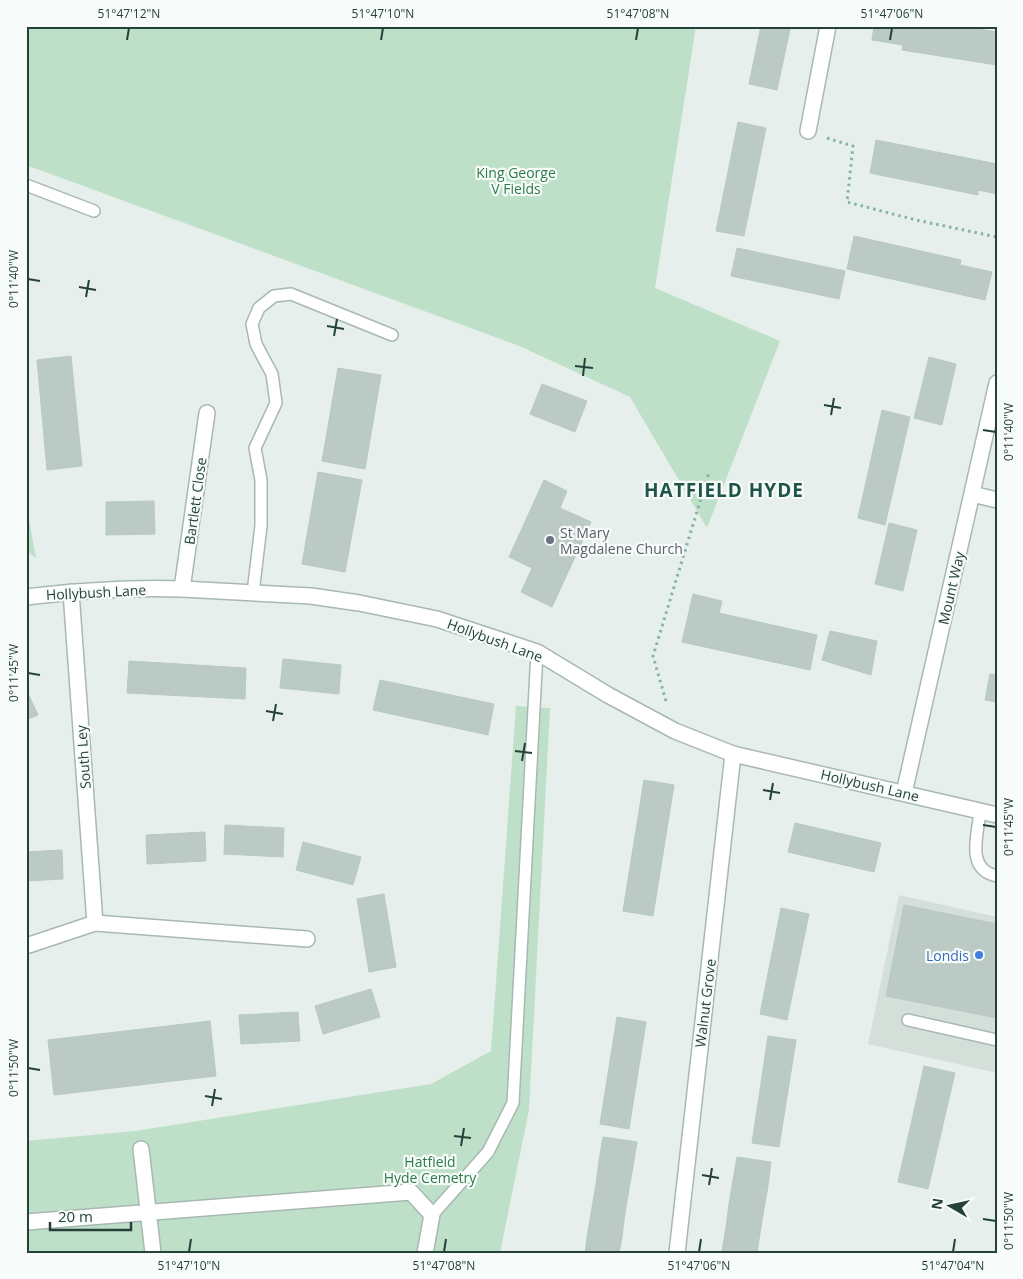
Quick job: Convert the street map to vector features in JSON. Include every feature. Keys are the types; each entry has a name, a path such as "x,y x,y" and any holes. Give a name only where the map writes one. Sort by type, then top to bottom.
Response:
{"street":[{"path":"808,131 828,26"},
{"name":"Mount Way","path":"904,793 997,383"},
{"name":"Bartlett Close","path":"182,589 207,413"},
{"path":"972,494 997,500"},
{"name":"Hollybush Lane","path":"26,597 71,592 162,588 182,589 311,596 359,603 437,619 537,652 608,695 675,731 733,754 997,815"},
{"name":"South Ley","path":"71,592 95,923"},
{"name":"Walnut Grove","path":"676,1253 733,754"},
{"path":"26,946 95,923 307,939"},
{"path":"141,1149 153,1253"},
{"path":"26,1222 411,1192 432,1215 425,1253"}],"lane":[{"path":"26,185 94,211"},
{"path":"253,593 261,526 261,480 255,448 276,403 272,374 256,344 252,324 259,308 274,296 291,294 392,335"},
{"path":"432,1215 488,1152 513,1102 537,652"},
{"path":"980,811 975,855 979,867 990,875 997,876"},
{"path":"908,1020 997,1040"}],"path":[{"path":"808,131 853,146 847,202 916,220 997,237"},
{"path":"675,731 653,656 709,472"}],"shaded area":[{"path":"899,895 997,917 997,1073 868,1044"}],"green space":[{"name":"King George V Fields","path":"26,26 696,26 655,288 780,341 707,528 630,397 517,345 26,165"},
{"path":"26,503 36,558 26,551"},
{"name":"Hatfield Hyde Cemetry","path":"516,706 550,708 529,1110 500,1253 26,1253 26,1141 135,1131 431,1084 491,1051"}],"building":[{"path":"761,26 776,26 790,29 777,90 749,84"},
{"path":"874,26 960,26 997,32 997,65 902,50 903,45 872,40"},
{"path":"738,122 766,128 744,236 716,231"},
{"path":"876,140 997,164 997,194 978,190 978,195 870,173"},
{"path":"854,236 961,260 960,265 992,272 985,300 847,269"},
{"path":"737,248 845,271 839,299 731,276"},
{"path":"71,356 82,466 47,470 37,360"},
{"path":"929,357 956,364 942,425 914,418"},
{"path":"338,368 381,375 365,469 322,461"},
{"path":"542,384 587,401 575,432 530,414"},
{"path":"882,410 910,417 885,525 858,518"},
{"path":"318,472 362,480 345,572 302,564"},
{"name":"St Mary Magdalene Church","path":"544,480 567,491 560,508 591,522 552,607 521,592 532,568 509,557"},
{"path":"154,501 155,534 106,535 106,502"},
{"path":"889,523 917,530 903,591 875,584"},
{"path":"693,594 722,601 719,613 817,635 810,670 682,642"},
{"path":"830,631 877,641 871,675 822,660"},
{"path":"283,659 341,665 339,694 280,688"},
{"path":"129,661 246,668 245,699 127,693"},
{"path":"990,674 997,675 997,702 985,700"},
{"path":"380,680 494,704 488,735 373,710"},
{"path":"26,689 38,715 26,720"},
{"path":"644,780 674,785 653,916 623,911"},
{"path":"795,823 881,843 874,872 788,852"},
{"path":"225,825 284,828 283,857 224,854"},
{"path":"205,832 206,861 147,864 146,835"},
{"path":"303,842 361,857 353,885 296,870"},
{"path":"62,850 63,879 26,881 26,852"},
{"path":"384,894 396,967 369,972 357,899"},
{"path":"904,905 997,924 997,1018 886,996"},
{"path":"781,908 809,914 787,1020 760,1014"},
{"path":"371,989 380,1017 323,1034 315,1006"},
{"path":"298,1012 300,1041 241,1044 239,1015"},
{"path":"617,1017 646,1022 629,1129 600,1124"},
{"path":"210,1021 216,1076 54,1095 48,1040"},
{"path":"768,1036 796,1040 779,1147 752,1143"},
{"path":"924,1066 955,1073 928,1189 898,1182"},
{"path":"603,1137 637,1142 633,1166 599,1161"},
{"path":"737,1157 771,1162 768,1186 733,1180"},
{"path":"599,1161 633,1166 629,1189 596,1184"},
{"path":"733,1180 768,1186 764,1209 729,1204"},
{"path":"596,1184 629,1189 625,1213 592,1208"},
{"path":"729,1204 764,1209 760,1233 726,1227"},
{"path":"592,1208 625,1213 622,1237 588,1231"},
{"path":"726,1227 760,1233 757,1253 722,1251"},
{"path":"588,1231 622,1237 619,1253 585,1253"}],"place":[{"name":"St Mary Magdalene Church","path":"550,540"},
{"name":"Londis","path":"979,955"}],"district":[{"name":"HATFIELD HYDE","path":"724,490"}]}
